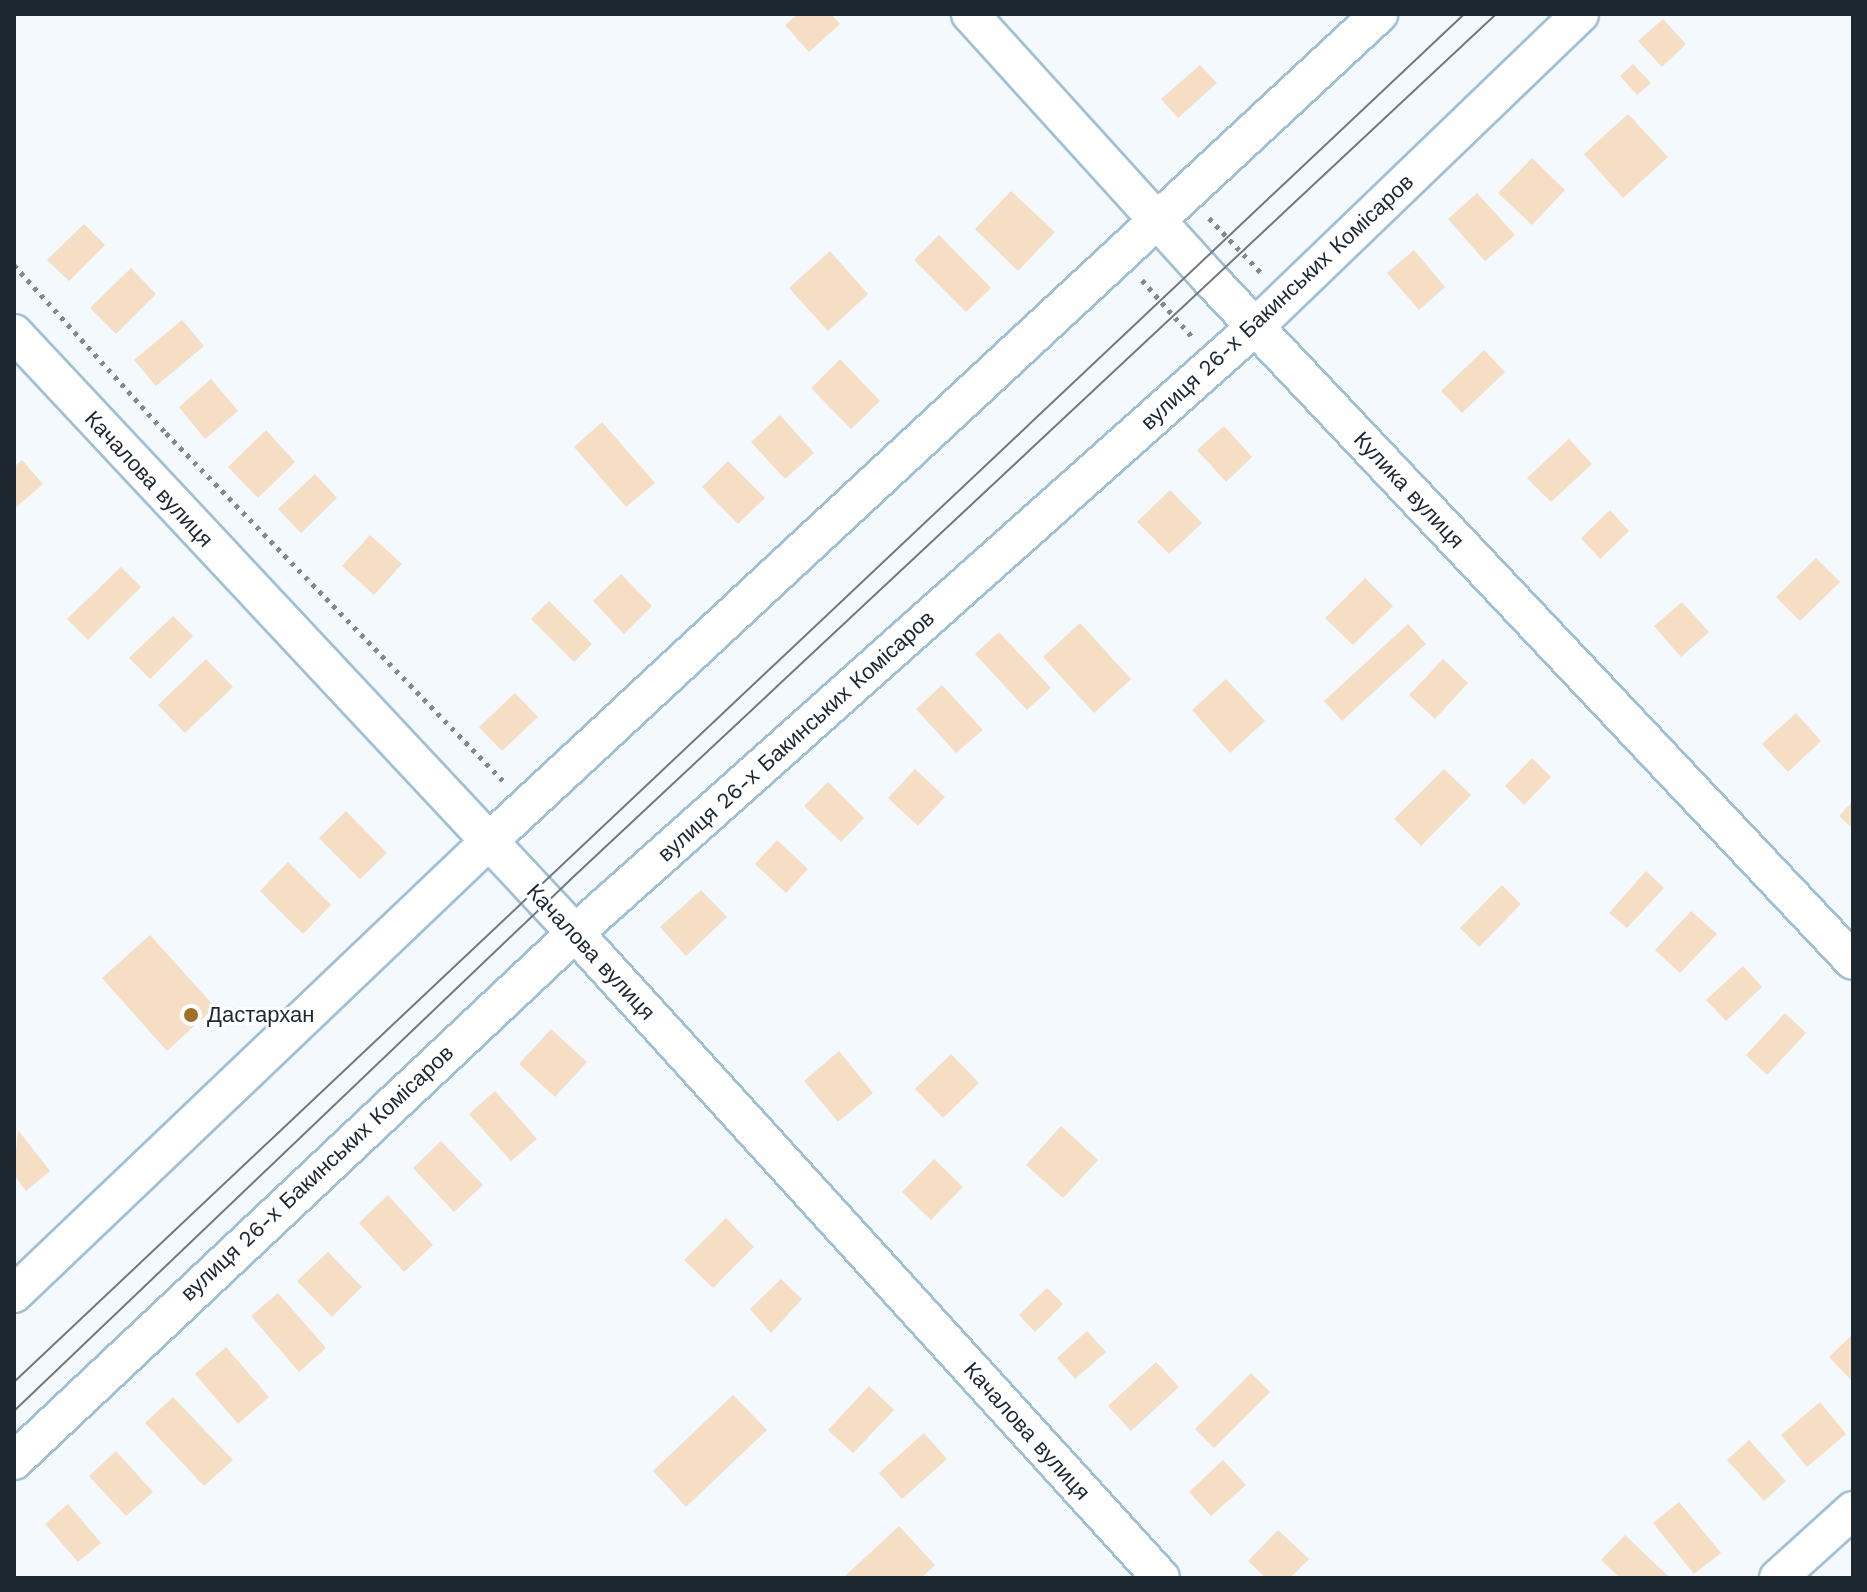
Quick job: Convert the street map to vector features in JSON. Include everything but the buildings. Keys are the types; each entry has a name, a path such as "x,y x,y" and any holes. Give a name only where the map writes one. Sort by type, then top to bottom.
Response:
{"street":[{"name":"Кулика вулиця","path":"970,14 1255,327 1853,961"},
{"path":"14,1294 487,843 1379,14"},
{"name":"вулиця 26-х Бакинських Комісаров","path":"14,1461 575,933 1255,327 1580,14"},
{"name":"Качалова вулиця","path":"14,333 487,843 575,933 1161,1578"},
{"path":"1778,1578 1853,1510"}],"path":[{"path":"1187,194 1285,298"},
{"path":"1121,255 1215,362"},
{"path":"14,265 177,444 527,806"}],"tram line":[{"path":"14,1382 1464,14"},
{"path":"14,1411 570,880 1496,14"}],"place":[{"name":"Дастархан","path":"191,1015"}]}
